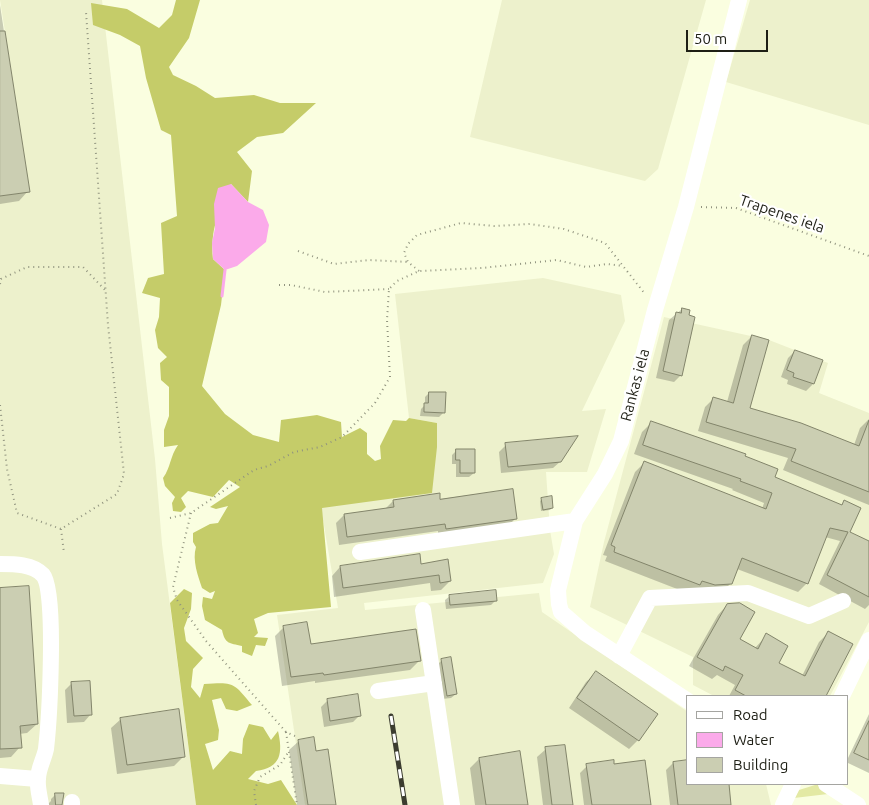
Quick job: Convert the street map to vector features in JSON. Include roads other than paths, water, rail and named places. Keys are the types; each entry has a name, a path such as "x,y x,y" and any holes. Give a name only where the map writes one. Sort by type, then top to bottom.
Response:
{"street":[{"name":"Rankas iela","path":"686,701 585,632 561,612 558,590 575,521 605,474 621,441 655,310 686,207 739,0"},
{"path":"360,552 575,521"},
{"path":"0,564 23,565 38,571 44,576 49,591 51,674 46,751 38,779 41,805"},
{"path":"619,656 650,598 748,593 809,616 842,601"},
{"path":"423,610 452,805"},
{"path":"842,695 869,640"},
{"path":"378,691 434,683"},
{"path":"0,776 38,779"},
{"path":"783,805 793,785"},
{"path":"828,785 858,805"}],"water":[{"path":"231,184 248,202 263,210 269,225 266,242 237,266 225,270 213,259 214,204 218,188"}],"waterway":[{"path":"222,296 225,270"}],"railway":[{"path":"391,716 405,805"}]}
